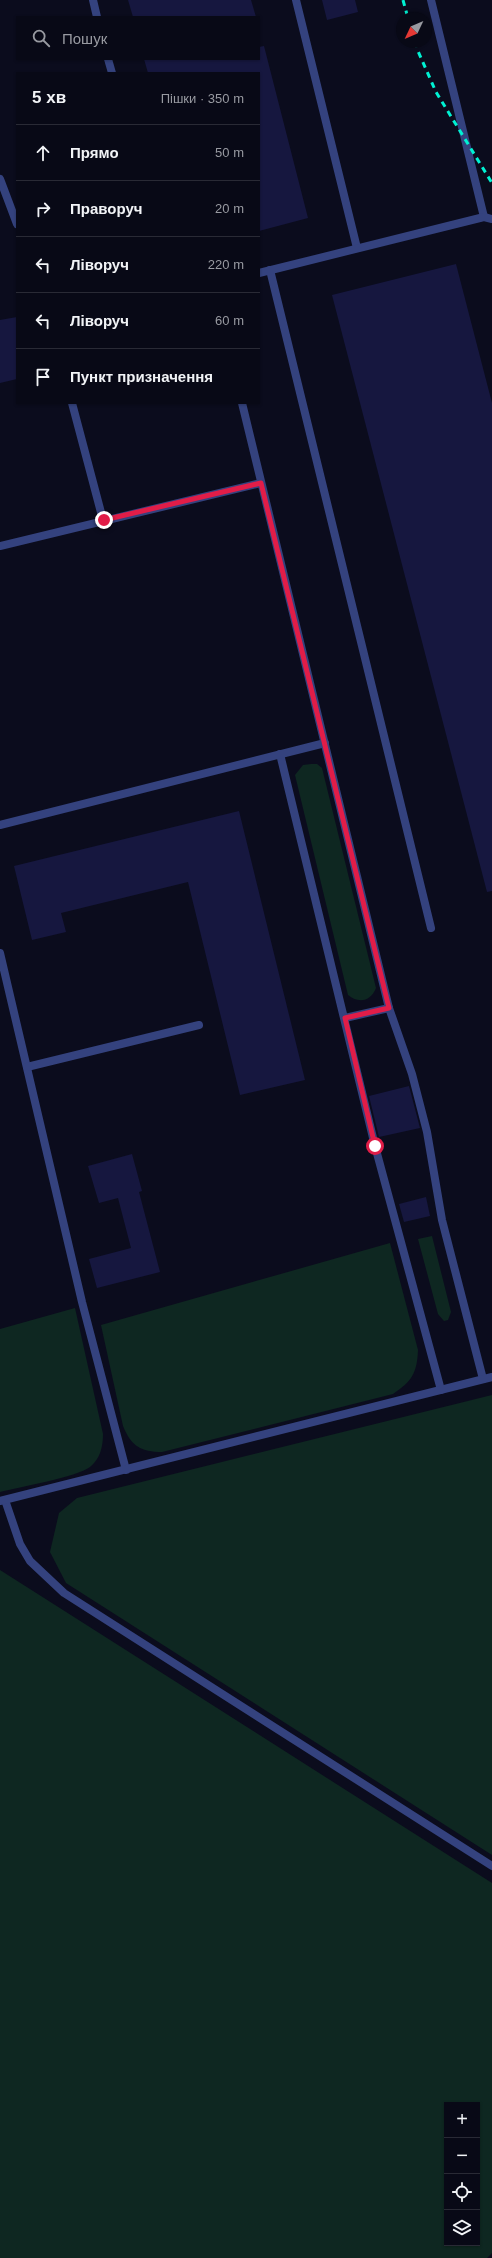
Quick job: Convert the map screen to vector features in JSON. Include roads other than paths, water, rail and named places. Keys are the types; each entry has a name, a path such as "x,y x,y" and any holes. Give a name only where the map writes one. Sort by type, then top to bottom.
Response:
{"street":[{"path":"93,0 97,16"},
{"path":"296,0 357,248"},
{"path":"260,273 357,248 488,218 431,0"},
{"path":"108,60 112,72"},
{"path":"0,179 16,221"},
{"path":"270,270 431,928"},
{"path":"72,404 104,520"},
{"path":"242,404 389,1008 412,1074 424,1118 442,1220 483,1379"},
{"path":"0,546 261,483"},
{"path":"0,825 325,743"},
{"path":"280,754 375,1146 441,1390"},
{"path":"0,954 82,1302 126,1470"},
{"path":"345,1018 389,1008"},
{"path":"27,1067 199,1025"},
{"path":"492,1377 3,1500 20,1544 30,1561 64,1593 492,1866"}],"railway":[{"path":"403,0 406,12"},
{"path":"417,48 436,92 492,183"}]}
